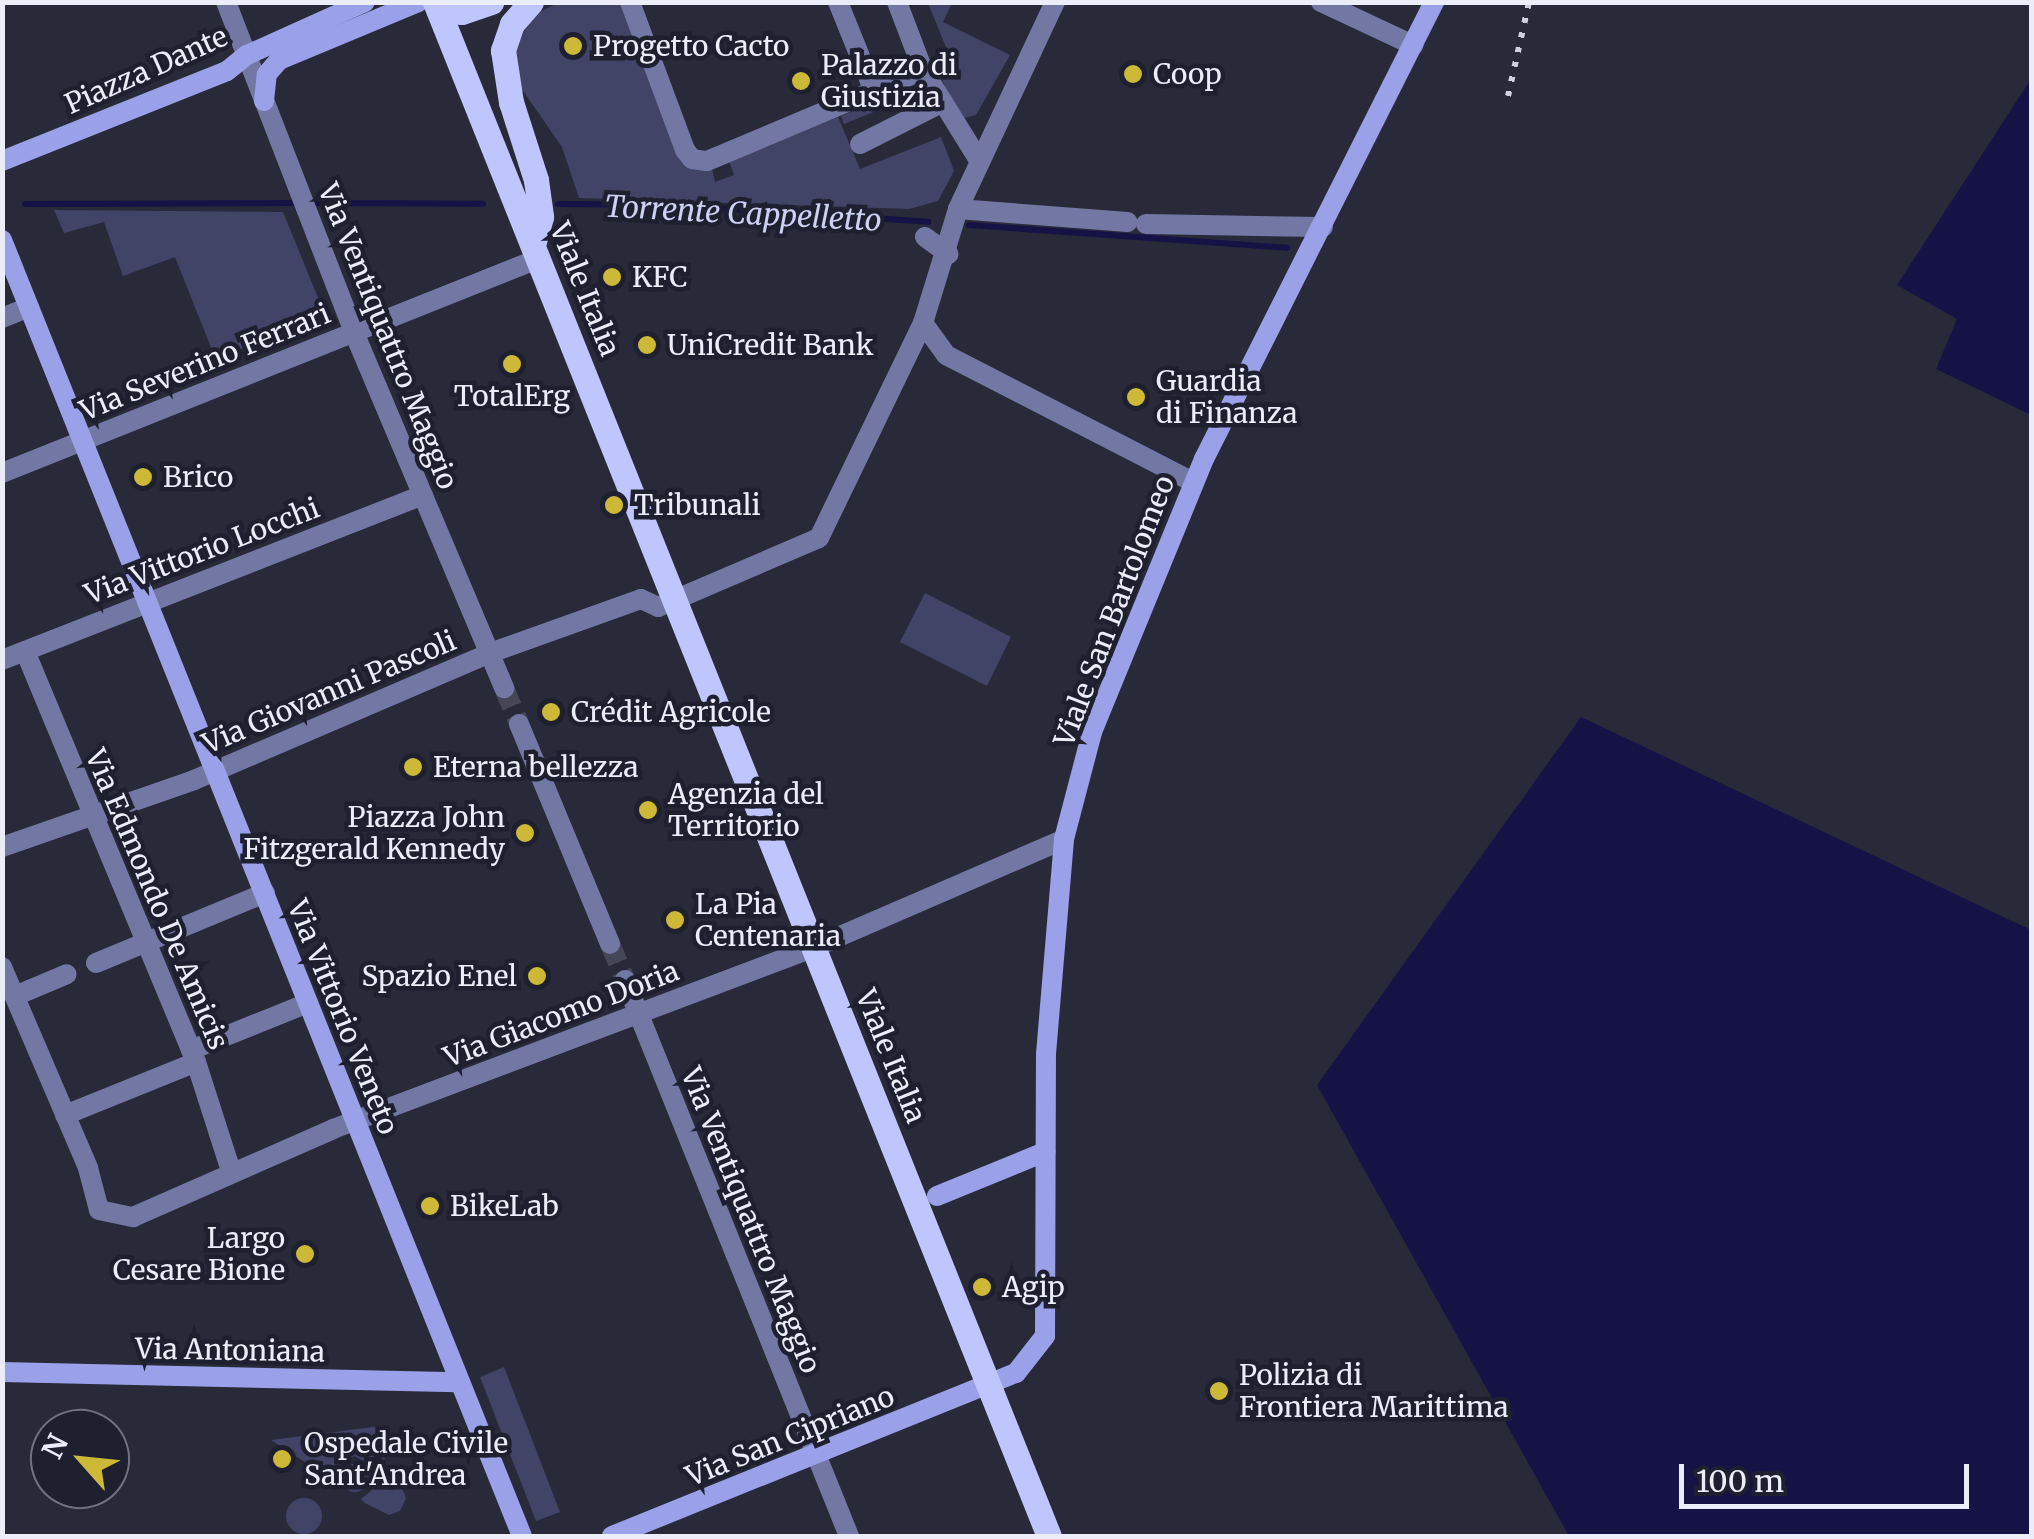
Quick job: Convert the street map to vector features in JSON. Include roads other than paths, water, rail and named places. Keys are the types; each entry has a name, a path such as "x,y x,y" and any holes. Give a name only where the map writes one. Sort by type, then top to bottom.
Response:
{"main road":[{"path":"431,5 462,12 491,2"},
{"path":"531,2 512,24 503,50 510,102 536,180 541,218 537,249"},
{"name":"Viale Italia","path":"431,5 537,249 1049,1536"}],"street":[{"name":"Via Ventiquattro Maggio","path":"226,2 353,330 504,688"},
{"name":"Piazza Dante","path":"2,161 227,71 247,55 365,2"},
{"path":"630,2 685,150 692,159 706,161 923,70"},
{"path":"838,2 874,91"},
{"path":"898,2 923,70 980,162"},
{"path":"676,598 818,538 923,323 948,254 958,209 1055,2"},
{"path":"1320,2 1413,44"},
{"name":"Viale San Bartolomeo","path":"988,1384 1016,1373 1031,1359 1045,1336 1046,1054 1064,839 1092,732 1193,482 1434,2"},
{"name":"Piazza Dante","path":"264,101 266,74 279,60 431,5"},
{"path":"860,144 942,102"},
{"path":"958,209 1137,222 1324,227"},
{"path":"926,237 948,254"},
{"name":"Via Vittorio Veneto","path":"2,240 522,1536"},
{"name":"Via Severino Ferrari","path":"2,474 353,330 537,249"},
{"path":"2,318 30,307"},
{"path":"923,323 946,354 1193,482"},
{"name":"Via Vittorio Locchi","path":"2,660 423,495"},
{"name":"Via Giovanni Pascoli","path":"2,847 215,771 490,653 641,599 658,606 676,598"},
{"name":"Via Edmondo De Amicis","path":"25,651 90,816 194,1056 232,1171"},
{"path":"519,724 606,935"},
{"name":"Via Giacomo Doria","path":"65,1115 94,1186 99,1210 133,1217 232,1171 815,947 1064,839"},
{"path":"96,963 265,893"},
{"path":"2,967 65,1115 308,1002"},
{"path":"15,996 67,974"},
{"name":"Via Ventiquattro Maggio","path":"625,980 849,1536"},
{"path":"937,1196 1045,1152"},
{"name":"Via Antoniana","path":"2,1372 457,1382"},
{"name":"Via San Cipriano","path":"612,1536 988,1384"}],"waterway":[{"name":"Torrente Cappelletto","path":"25,204 293,203"},
{"name":"Torrente Cappelletto","path":"317,203 483,204"},
{"name":"Torrente Cappelletto","path":"558,204 668,205 928,222"},
{"name":"Torrente Cappelletto","path":"969,225 1287,248"}],"tunnel":[{"path":"504,688 519,724"},
{"path":"610,944 625,980"}],"railway":[{"path":"1508,96 1529,2"}],"place":[{"name":"Progetto Cacto","path":"573,46"},
{"name":"Coop","path":"1133,74"},
{"name":"Palazzo di Giustizia","path":"801,81"},
{"name":"KFC","path":"612,277"},
{"name":"UniCredit Bank","path":"647,345"},
{"name":"TotalErg","path":"512,364"},
{"name":"Guardia di Finanza","path":"1136,397"},
{"name":"Brico","path":"143,477"},
{"name":"Tribunali","path":"614,505"},
{"name":"Crédit Agricole","path":"551,712"},
{"name":"Eterna bellezza","path":"413,767"},
{"name":"Agenzia del Territorio","path":"648,810"},
{"name":"Piazza John Fitzgerald Kennedy","path":"525,833"},
{"name":"La Pia Centenaria","path":"675,920"},
{"name":"Spazio Enel","path":"537,976"},
{"name":"BikeLab","path":"430,1206"},
{"name":"Largo Cesare Bione","path":"305,1254"},
{"name":"Agip","path":"982,1287"},
{"name":"Polizia di Frontiera Marittima","path":"1219,1391"},
{"name":"Ospedale Civile Sant'Andrea","path":"282,1459"}]}
